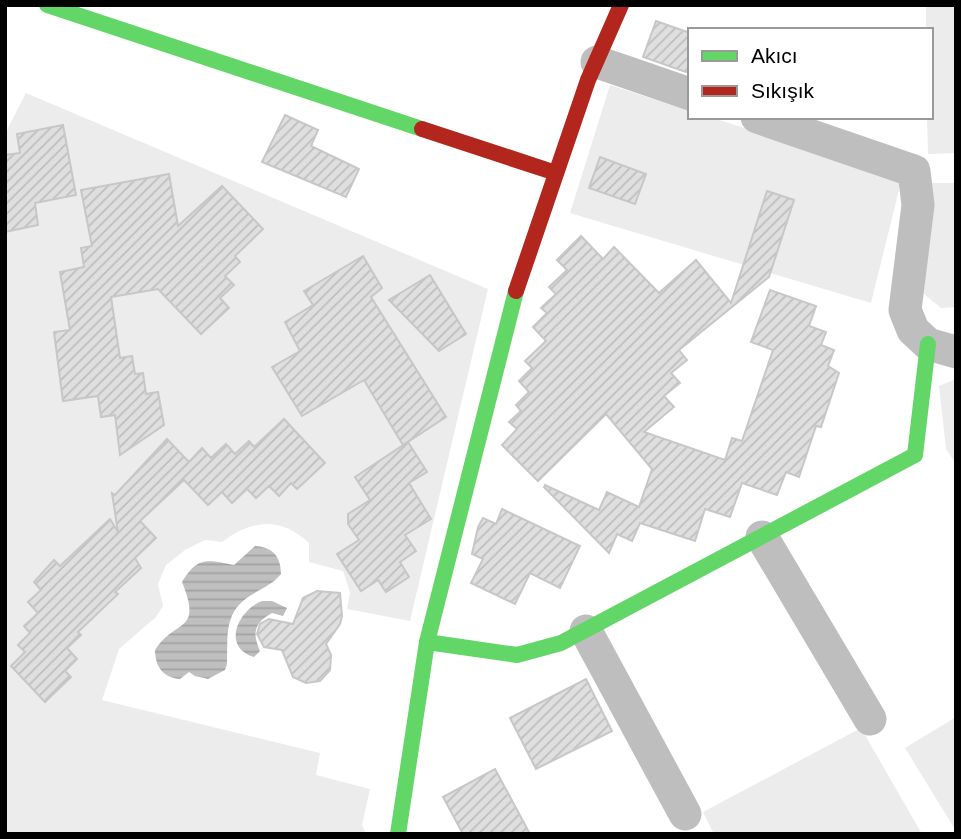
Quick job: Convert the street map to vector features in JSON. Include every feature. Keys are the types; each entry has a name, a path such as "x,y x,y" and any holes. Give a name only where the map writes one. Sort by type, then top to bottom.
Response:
{"street":[{"path":"47,5 556,173"},
{"path":"398,834 427,642 516,289 588,80 621,5"},
{"path":"597,62 688,93"},
{"path":"427,642 517,655 561,643 915,455 942,348 913,330 905,310 919,205 914,171 763,119"},
{"path":"762,537 870,719"},
{"path":"586,631 685,814"}],"shaded area":[{"path":"926,5 956,5 956,153 928,154 927,119 933,119 933,28 926,28"},
{"path":"610,85 688,110 688,119 716,119 902,178 871,303 570,213"},
{"path":"26,93 488,289 410,621 347,609 350,592 343,571 309,562 309,543 288,529 277,525 255,525 222,542 205,540 185,550 166,565 158,584 163,606 156,617 119,649 102,700 320,753 316,775 370,789 362,825 366,834 5,834 5,134"},
{"path":"931,183 956,183 956,307 941,308 924,294"},
{"path":"956,379 956,464 946,449 939,386"},
{"path":"255,546 267,548 275,554 281,574 236,608 229,624 225,670 208,679 189,672 180,679 165,674 158,666 155,650 188,618 188,599 182,582 198,564 210,561 234,565"},
{"path":"262,601 272,601 287,608 283,616 272,613 258,625 256,639 260,651 254,657 238,645 237,629 246,612"},
{"path":"956,717 956,831 905,748"},
{"path":"861,728 922,834 714,834 703,812"}],"building":[{"path":"656,21 688,32 686,72 643,57"},
{"path":"285,115 318,130 311,146 359,169 346,197 262,162"},
{"path":"63,125 76,195 35,203 38,225 5,232 5,155 20,153 17,134"},
{"path":"600,157 646,174 635,204 589,188"},
{"path":"169,174 178,226 222,186 263,229 235,256 240,262 225,276 234,285 220,298 229,308 201,334 158,289 111,297 120,358 132,356 135,374 143,373 146,394 158,392 164,425 120,455 115,415 101,417 98,396 63,401 54,332 70,330 60,272 84,267 81,248 92,246 81,190"},
{"path":"767,191 794,200 769,277 679,350 687,360 671,373 680,383 664,396 674,407 644,432 725,460 732,438 742,441 773,350 751,342 770,290 816,306 809,326 826,332 821,345 834,350 828,366 839,373 821,427 816,426 799,477 786,472 777,495 742,483 730,517 705,509 695,541 640,523 632,541 617,534 609,553 544,487 545,485 599,510 607,492 639,507 652,469 606,414 538,481 502,445 517,429 509,422 521,411 516,405 529,392 519,381 532,368 525,361 546,341 533,327 547,313 541,308 556,294 549,287 567,270 557,260 581,236 603,259 614,247 659,293 696,260 731,303"},
{"path":"363,256 382,288 371,297 446,417 403,445 364,380 302,416 272,367 300,351 285,322 313,305 304,291"},
{"path":"430,275 466,334 439,351 389,300"},
{"path":"284,419 325,463 297,489 291,483 279,496 269,486 256,498 247,489 232,503 222,492 208,505 184,480 140,521 156,538 135,558 141,568 78,632 81,635 67,648 77,659 65,671 71,677 45,702 11,666 25,652 18,645 30,633 24,626 38,613 28,602 41,590 34,582 54,560 60,566 110,519 118,532 112,493 115,495 167,439 189,462 202,448 211,458 226,444 235,454 249,441 254,447"},
{"path":"408,442 427,472 409,483 431,519 405,535 416,551 400,562 409,577 386,592 378,580 361,591 337,554 359,540 348,524 348,514 370,500 355,477"},
{"path":"502,509 580,546 560,588 530,573 515,604 471,583 483,559 472,554 478,527 483,518 496,524"},
{"path":"317,591 340,593 342,616 340,624 326,644 331,655 330,670 320,681 306,683 293,677 282,650 264,647 257,634 260,624 269,619 293,624 303,598"},
{"path":"586,679 612,731 536,769 510,718"},
{"path":"495,769 530,834 463,834 443,797"}],"traffic: fast":[{"path":"47,5 422,129"},
{"path":"398,834 427,642 516,291"},
{"path":"427,642 517,655 561,643 915,455 928,344"}],"traffic: jam":[{"path":"516,291 588,80 621,5"},
{"path":"422,129 556,173"}]}
